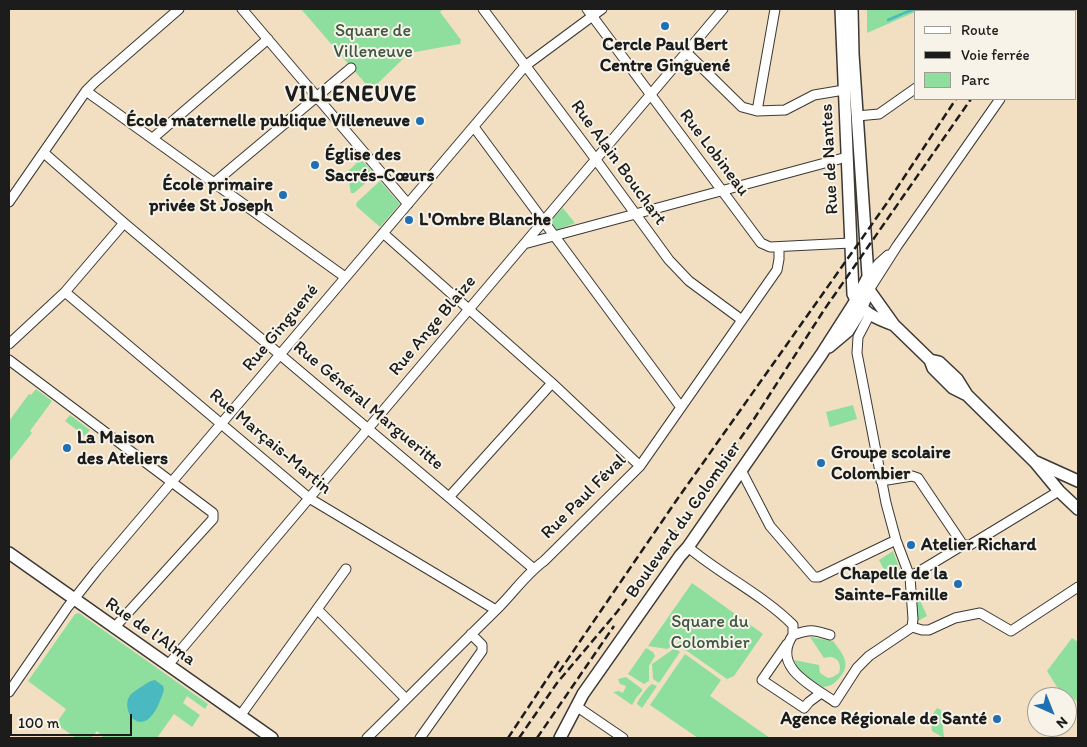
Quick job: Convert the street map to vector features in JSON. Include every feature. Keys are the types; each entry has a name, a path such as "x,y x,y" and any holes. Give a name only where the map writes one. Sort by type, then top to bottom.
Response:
{"main road":[{"name":"Rue de Nantes","path":"852,9 869,290"},
{"name":"Rue de Nantes","path":"840,11 852,290 862,307"},
{"path":"862,307 868,277"},
{"path":"862,307 869,290"},
{"path":"869,290 894,325 930,360 939,362 954,376 967,395 1035,462 1059,491 1078,509"},
{"path":"862,307 894,325"},
{"name":"Boulevard du Colombier","path":"821,355 848,331 862,307"},
{"name":"Boulevard du Colombier","path":"554,738 674,563 688,547 821,355 862,307"},
{"path":"1035,462 1078,481"},
{"name":"Rue de l'Alma","path":"9,553 272,738"},
{"name":"Boulevard du Colombier","path":"560,738 576,706"}],"street":[{"path":"9,202 86,91 179,9"},
{"path":"242,9 408,204"},
{"name":"Rue Alain Bouchart","path":"483,9 668,260 682,275 742,320"},
{"name":"Rue Ginguené","path":"10,687 97,570 525,66 590,12 602,9"},
{"name":"Rue Ange Blaize","path":"168,665 722,9"},
{"path":"758,111 775,9"},
{"name":"Rue Lobineau","path":"590,12 761,243 770,247 851,243"},
{"path":"153,138 268,39"},
{"path":"686,52 737,103 742,107 758,111 785,110 814,94 844,90"},
{"path":"215,182 351,68"},
{"path":"857,116 879,114 914,89"},
{"path":"86,91 345,277"},
{"path":"869,290 897,246 999,100"},
{"path":"474,128 677,399 680,406"},
{"name":"Rue Général Margueritte","path":"44,152 124,223 450,496 534,569"},
{"path":"524,244 847,158"},
{"path":"9,344 65,292 124,223"},
{"path":"383,233 552,383 640,466"},
{"name":"Rue Paul Féval","path":"367,738 496,610 534,569 640,466 680,406 777,270 780,259 779,246"},
{"path":"868,277 878,263 897,246"},
{"path":"866,253 879,257 888,255"},
{"name":"Rue Marçais-Martin","path":"65,292 309,498 496,610"},
{"path":"688,547 778,611 793,625 787,655 792,670 802,680 836,702 857,668 869,656 912,626 910,578 896,540 881,481 856,344 860,331 862,307"},
{"path":"839,339 849,338 856,344"},
{"path":"9,360 171,484 179,486 212,514 213,519 114,628"},
{"path":"450,496 552,383"},
{"path":"741,470 770,526 814,577 819,577 896,540"},
{"path":"881,481 912,476 918,478 963,545"},
{"path":"910,578 963,545 970,545 1059,491"},
{"path":"240,716 346,569"},
{"path":"912,626 922,630 929,630 955,618 980,614 1011,631 1034,618 1078,587"},
{"path":"316,609 406,699"},
{"path":"821,693 806,705 762,680 791,638 806,630 830,634"},
{"path":"420,738 483,650 482,645 472,634"},
{"path":"576,706 623,738"}],"green space":[{"name":"Square de Villeneuve","path":"301,9 443,9 440,12 461,40 460,44 409,53 371,90"},
{"path":"867,9 922,9 914,10 914,12 867,33"},
{"path":"361,159 375,175 354,193 351,193 347,172"},
{"path":"380,181 400,204 380,227 356,206 357,202"},
{"path":"563,208 575,223 557,230 550,221"},
{"path":"36,389 52,401 30,431 32,433 9,462 9,421 29,394 31,395"},
{"path":"853,405 857,419 830,427 826,412"},
{"path":"70,415 90,430 85,436 65,421"},
{"path":"893,551 900,570 887,575 879,560"},
{"name":"Square du Colombier","path":"692,583 763,634 734,676 727,679 677,644 681,640 678,637 672,646 667,649 648,646"},
{"path":"914,591 916,591 927,616 916,622"},
{"path":"79,613 208,704 205,709 187,696 183,703 200,715 192,727 174,714 157,738 104,738 97,731 91,738 76,738 56,724 66,709 28,681 75,614"},
{"path":"810,637 833,641 844,659 844,672 831,685 823,687 801,673 794,660 819,665 820,673 828,678 839,673 839,662 832,657 824,658"},
{"path":"1072,638 1078,642 1078,702 1077,687 1057,687 1047,671"},
{"path":"646,648 653,652 655,656 649,666 649,681 644,684 628,674"},
{"path":"675,648 680,652 659,683 653,679 652,664"},
{"path":"685,654 721,680 710,696 770,738 698,738 650,705"},
{"path":"626,677 642,689 632,705 613,692 619,691 623,693 626,686 620,684 618,679"},
{"path":"652,684 657,686 642,708 637,704"},
{"path":"937,708 941,710 944,738 932,731 930,718"}],"water":[{"path":"155,680 163,686 164,690 160,702 147,720 137,721 128,711 127,701 133,692"}],"waterway":[{"path":"904,13 915,9"},
{"path":"888,20 902,14"}],"railway":[{"path":"559,672 676,501 887,203 955,100"},
{"path":"519,738 557,683 617,612 651,566 754,419 824,310 970,100"},
{"path":"537,738 614,626"},
{"path":"508,738 559,661"}],"place":[{"name":"Cercle Paul Bert Centre Ginguené","path":"665,26"},
{"name":"École maternelle publique Villeneuve","path":"420,121"},
{"name":"Église des Sacrés-Cœurs","path":"315,165"},
{"name":"École primaire privée St Joseph","path":"283,195"},
{"name":"L'Ombre Blanche","path":"409,220"},
{"name":"La Maison des Ateliers","path":"67,448"},
{"name":"Groupe scolaire Colombier","path":"821,463"},
{"name":"Atelier Richard","path":"911,545"},
{"name":"Chapelle de la Sainte-Famille","path":"958,584"},
{"name":"Agence Régionale de Santé","path":"997,719"}],"district":[{"name":"VILLENEUVE","path":"351,95"}]}
